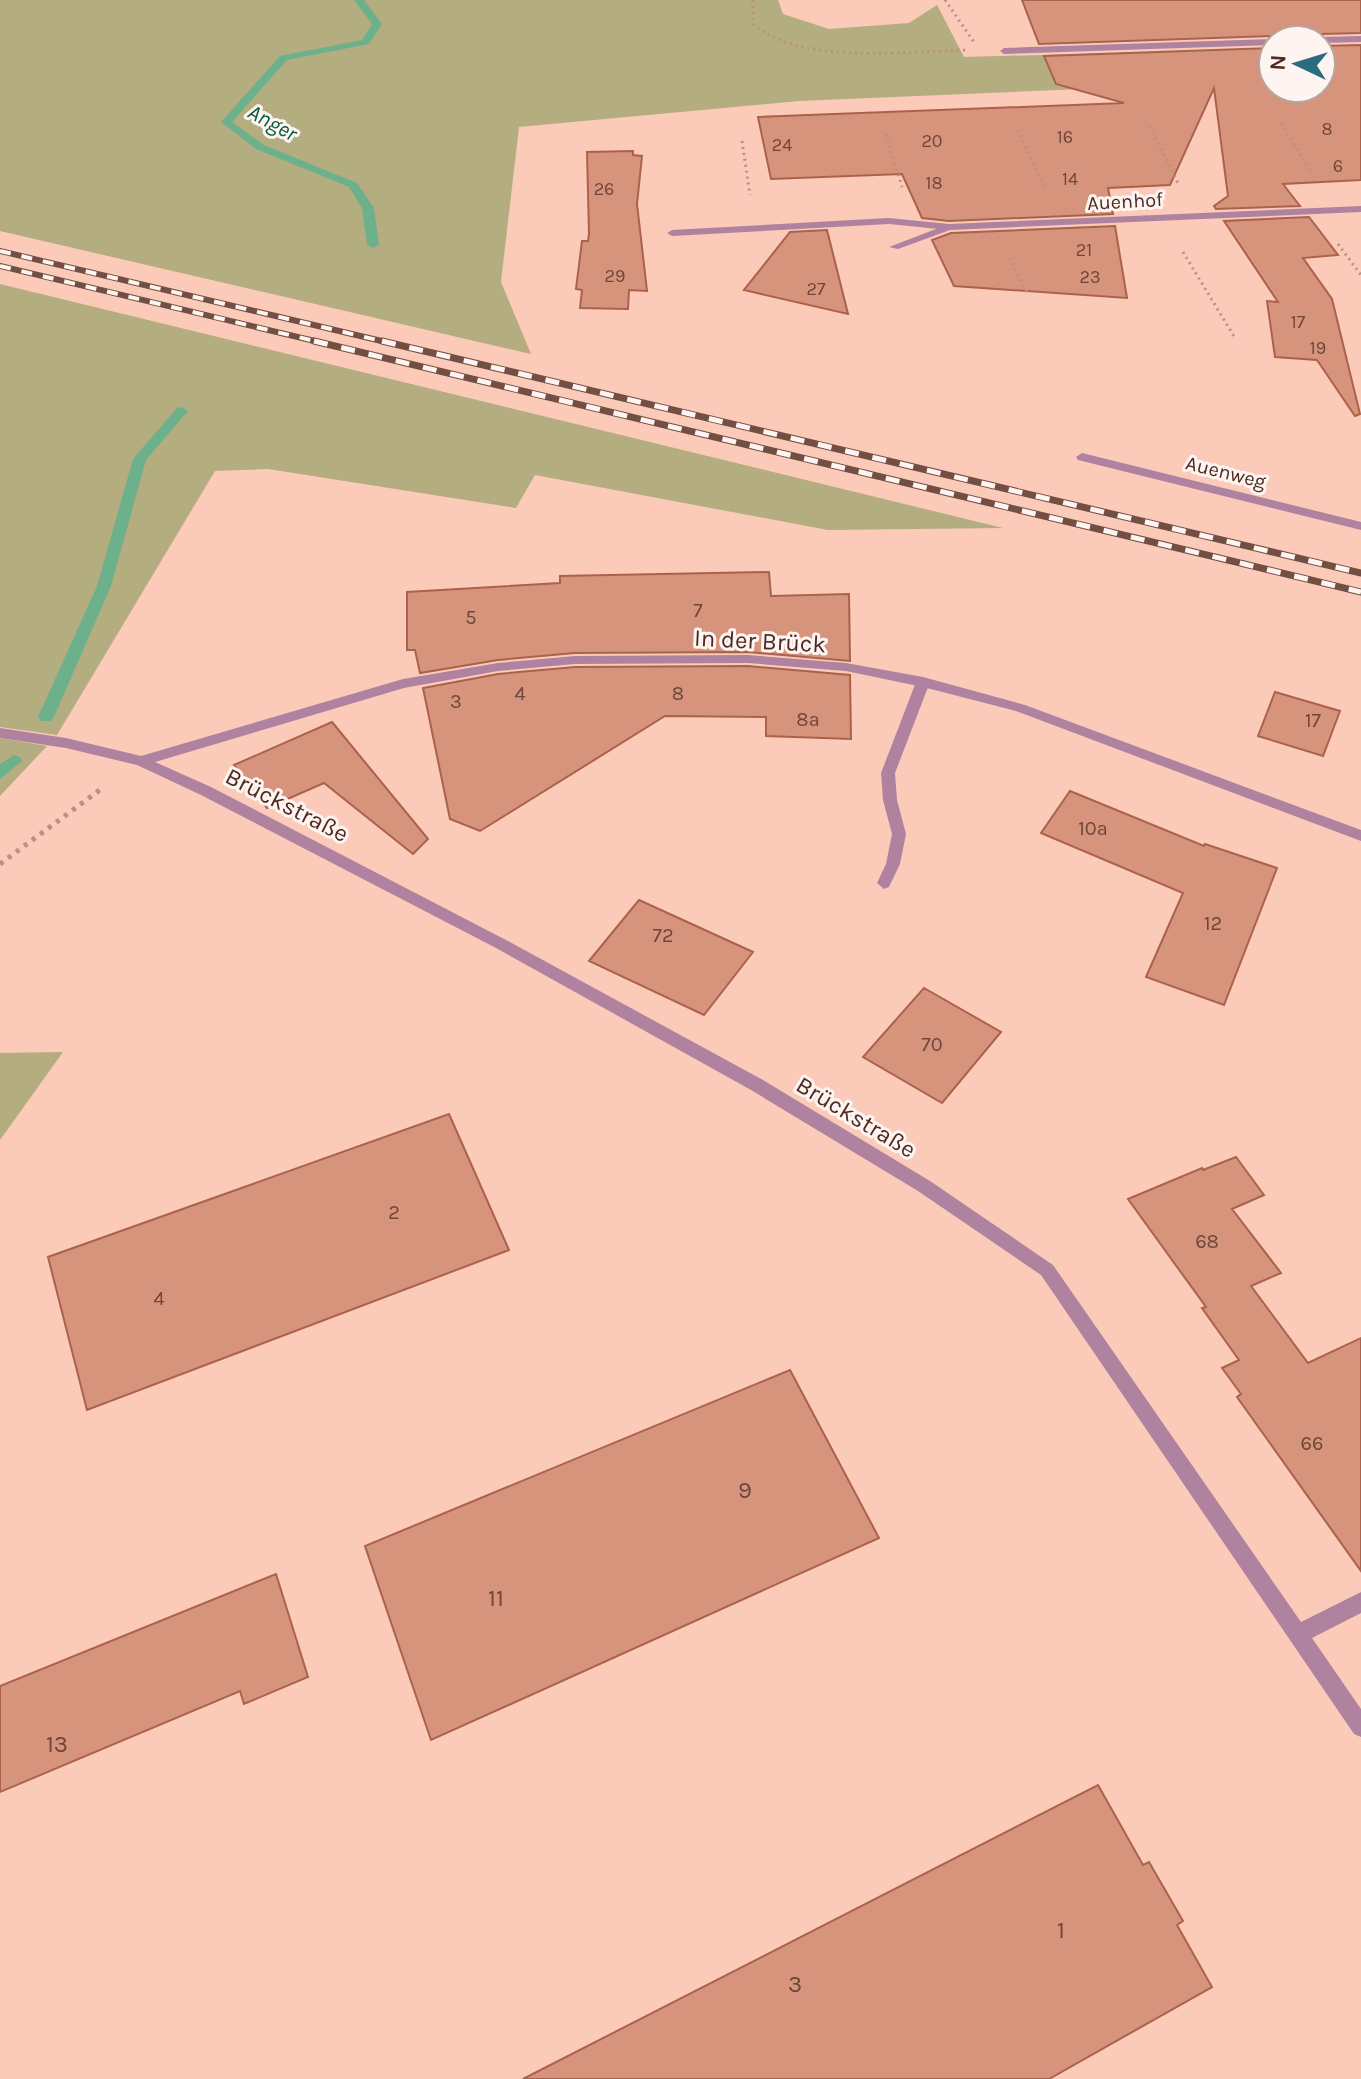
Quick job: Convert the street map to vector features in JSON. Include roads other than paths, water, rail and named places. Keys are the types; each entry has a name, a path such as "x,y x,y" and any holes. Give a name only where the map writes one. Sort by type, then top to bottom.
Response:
{"street":[{"path":"1337,40 1361,39"},
{"path":"1004,51 1257,43"},
{"name":"Auenhof","path":"894,247 949,227 1361,209"},
{"path":"672,233 874,221 949,227"},
{"name":"Auenweg","path":"1082,457 1361,526"},
{"name":"In der Brück","path":"141,761 403,684 498,667 575,660 748,659 846,667 923,682 1020,708 1361,836"},
{"path":"884,883 893,864 899,834 890,800 888,773 923,682"},
{"name":"Brückstraße","path":"0,733 141,761 206,791 487,936 757,1085 924,1186 1047,1270 1361,1727"},
{"path":"1300,1634 1361,1602"}],"waterway":[{"name":"Anger","path":"359,0 377,24 365,42 284,58 226,122 260,147 353,185 368,208 373,245"},
{"name":"Anger","path":"46,717 104,586 140,459 182,411"},
{"name":"Anger","path":"0,773 14,761"}],"railway":[{"path":"0,251 390,343"},
{"path":"0,266 323,343"},
{"path":"314,341 1361,592"},
{"path":"382,341 1361,573"}]}
